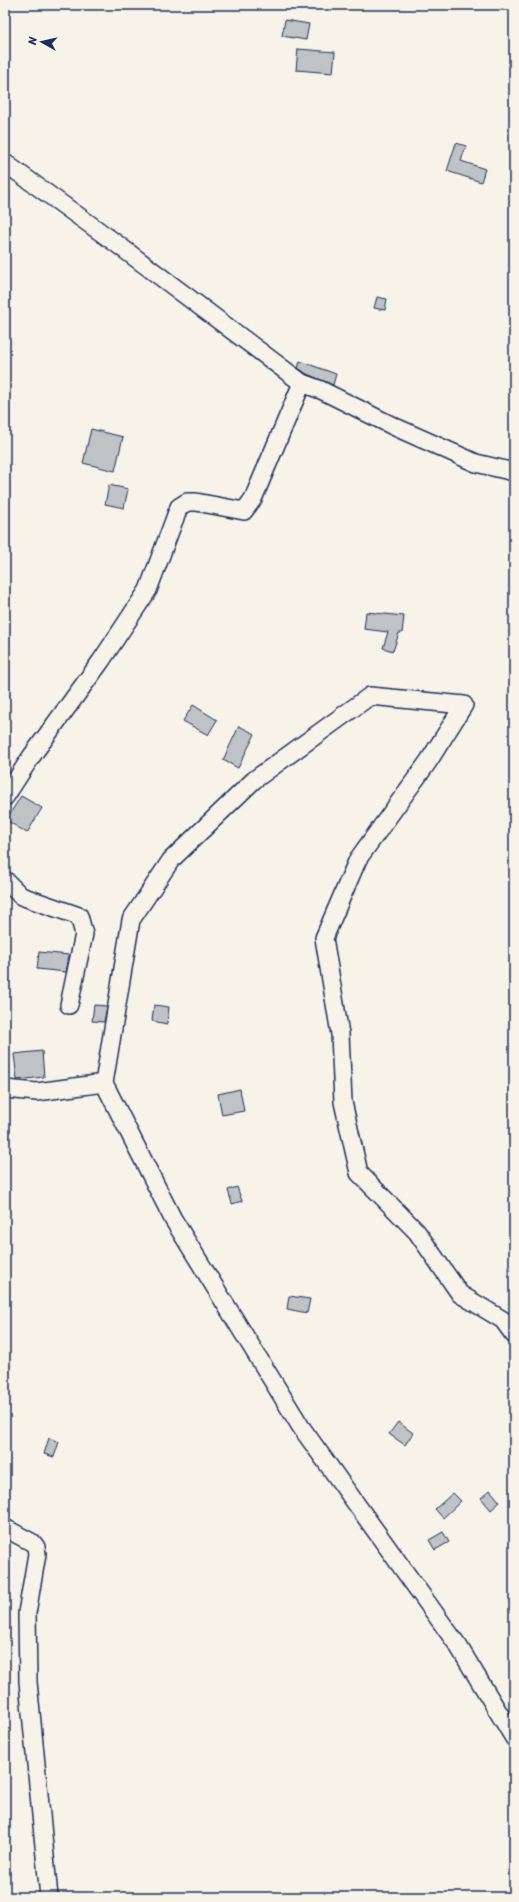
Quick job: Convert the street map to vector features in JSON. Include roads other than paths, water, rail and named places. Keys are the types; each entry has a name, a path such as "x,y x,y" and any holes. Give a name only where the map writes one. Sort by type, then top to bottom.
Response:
{"street":[{"path":"5,163 117,244 302,383 321,390 393,426 476,462 514,472"},
{"path":"5,797 31,757 101,661 148,590 179,507 187,502 196,502 244,512 253,499 302,383"},
{"path":"514,1334 503,1320 460,1294 418,1232 359,1173 342,1102 340,1034 324,938 358,858 428,762 464,705 370,696 254,780 171,860 131,920 104,1083 173,1219 297,1420 459,1647 514,1738"},
{"path":"5,880 21,896 79,916 84,934 69,1005"},
{"path":"5,1089 37,1092 104,1083"},
{"path":"5,1528 33,1543 36,1546 37,1554 27,1613 28,1682 49,1897"}]}
